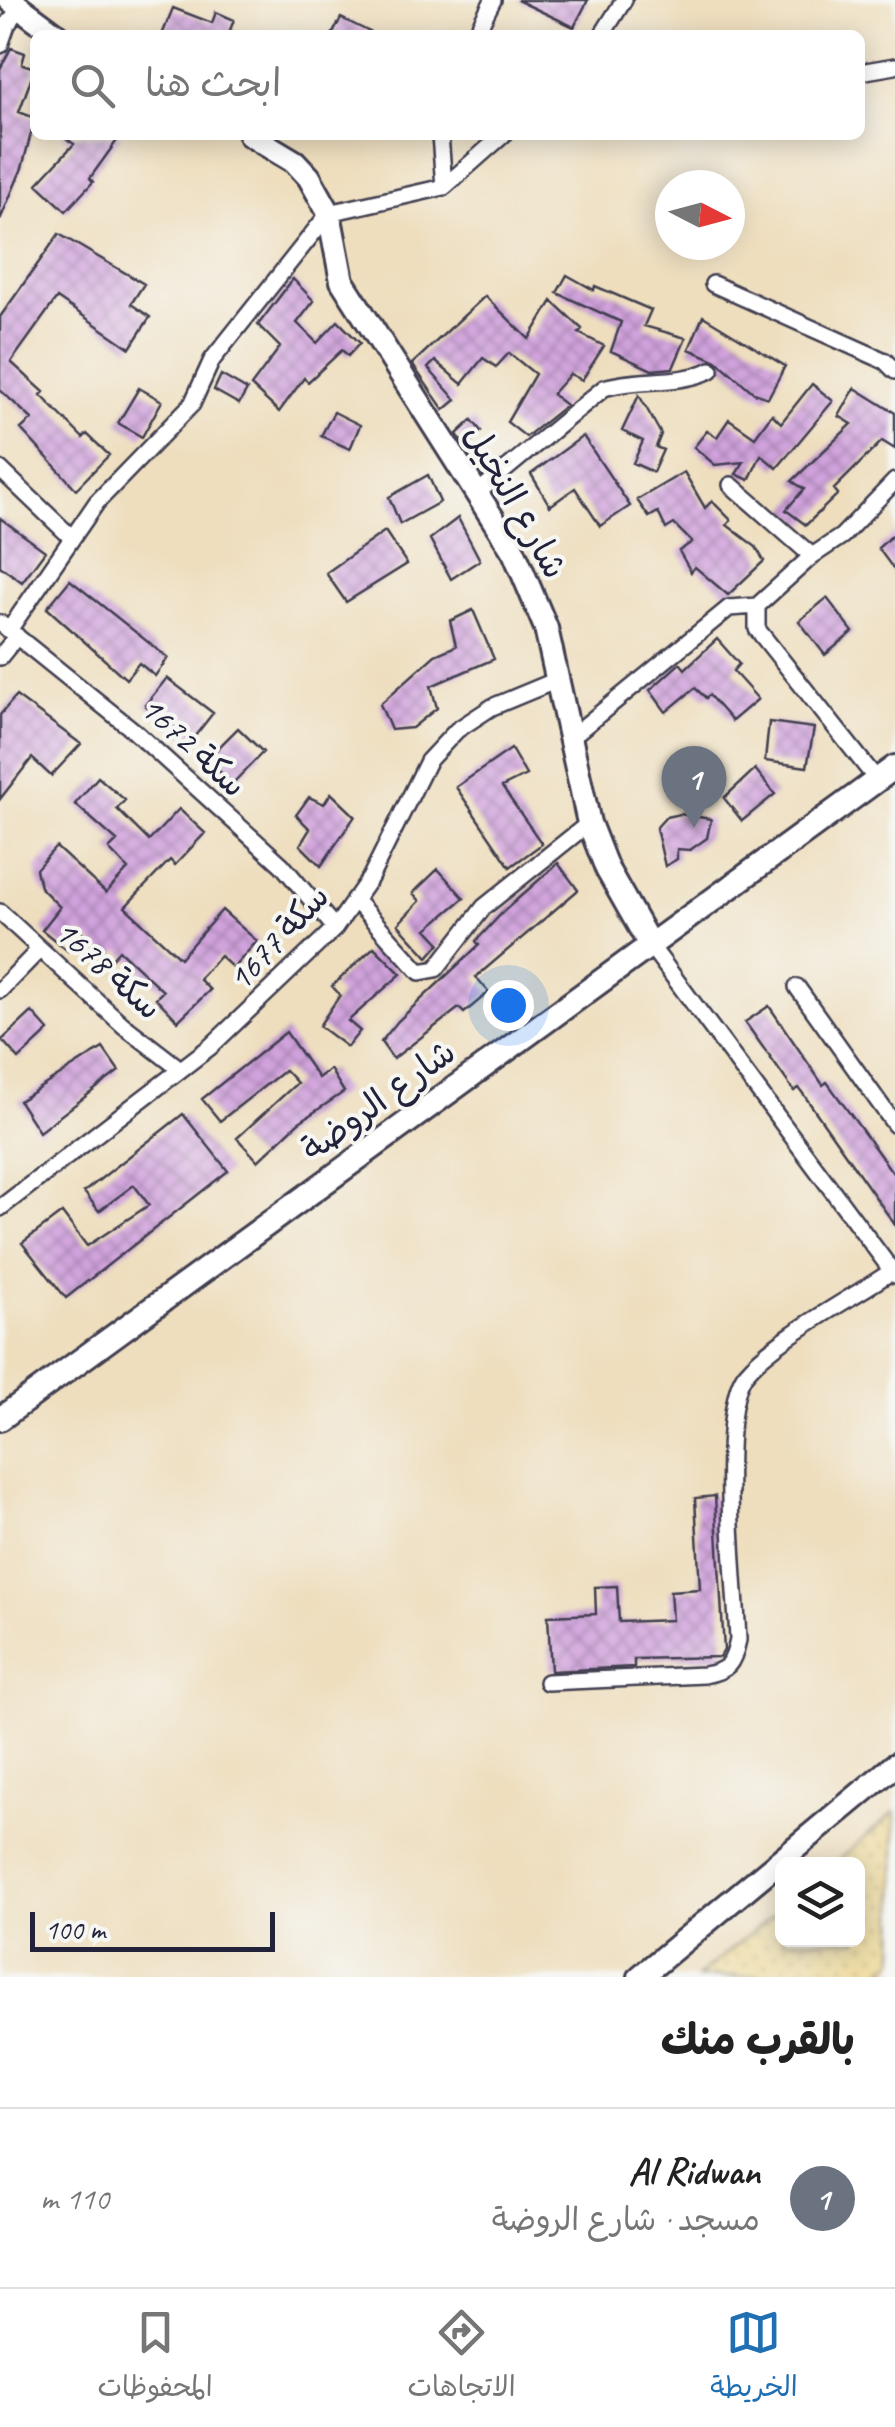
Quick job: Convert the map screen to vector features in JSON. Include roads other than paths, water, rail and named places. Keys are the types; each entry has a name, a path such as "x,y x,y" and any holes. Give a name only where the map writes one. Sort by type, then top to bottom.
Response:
{"main road":[{"path":"15,4 50,30"},
{"name":"شارع النخيل","path":"259,140 296,162 328,212 342,281 514,552 546,628 590,822 608,869 650,945"},
{"name":"شارع الروضة","path":"0,1419 886,774"},
{"path":"640,1977 895,1765"}],"street":[{"path":"478,30 493,0"},
{"path":"605,30 624,0"},
{"path":"0,45 15,4"},
{"path":"865,71 895,66"},
{"path":"440,140 444,187"},
{"path":"0,657 9,630 97,502 192,404 212,360 328,212 444,187 497,140"},
{"path":"713,284 895,370"},
{"path":"476,494 604,388 630,380 677,380 712,370"},
{"path":"0,469 72,538"},
{"path":"570,738 729,608 758,606 812,556 842,536 895,481"},
{"path":"731,485 812,556"},
{"path":"758,606 757,629 886,774"},
{"name":"سكة 1672","path":"9,630 133,730 282,865 334,928"},
{"name":"سكة 1677","path":"0,1208 180,1069 279,986 334,928 354,899 428,760 457,730 492,708 558,680"},
{"path":"354,899 420,972 428,973 436,969 484,907 590,822"},
{"name":"سكة 1678","path":"0,912 123,1026 180,1069"},
{"path":"547,1682 704,1676 722,1672 734,1662 738,1640 730,1434 733,1399 745,1374 770,1352 894,1273 650,945"},
{"path":"0,990 40,949"},
{"path":"797,987 895,1125"}],"place":[{"name":"Al Ridwan","path":"694,828"}]}
